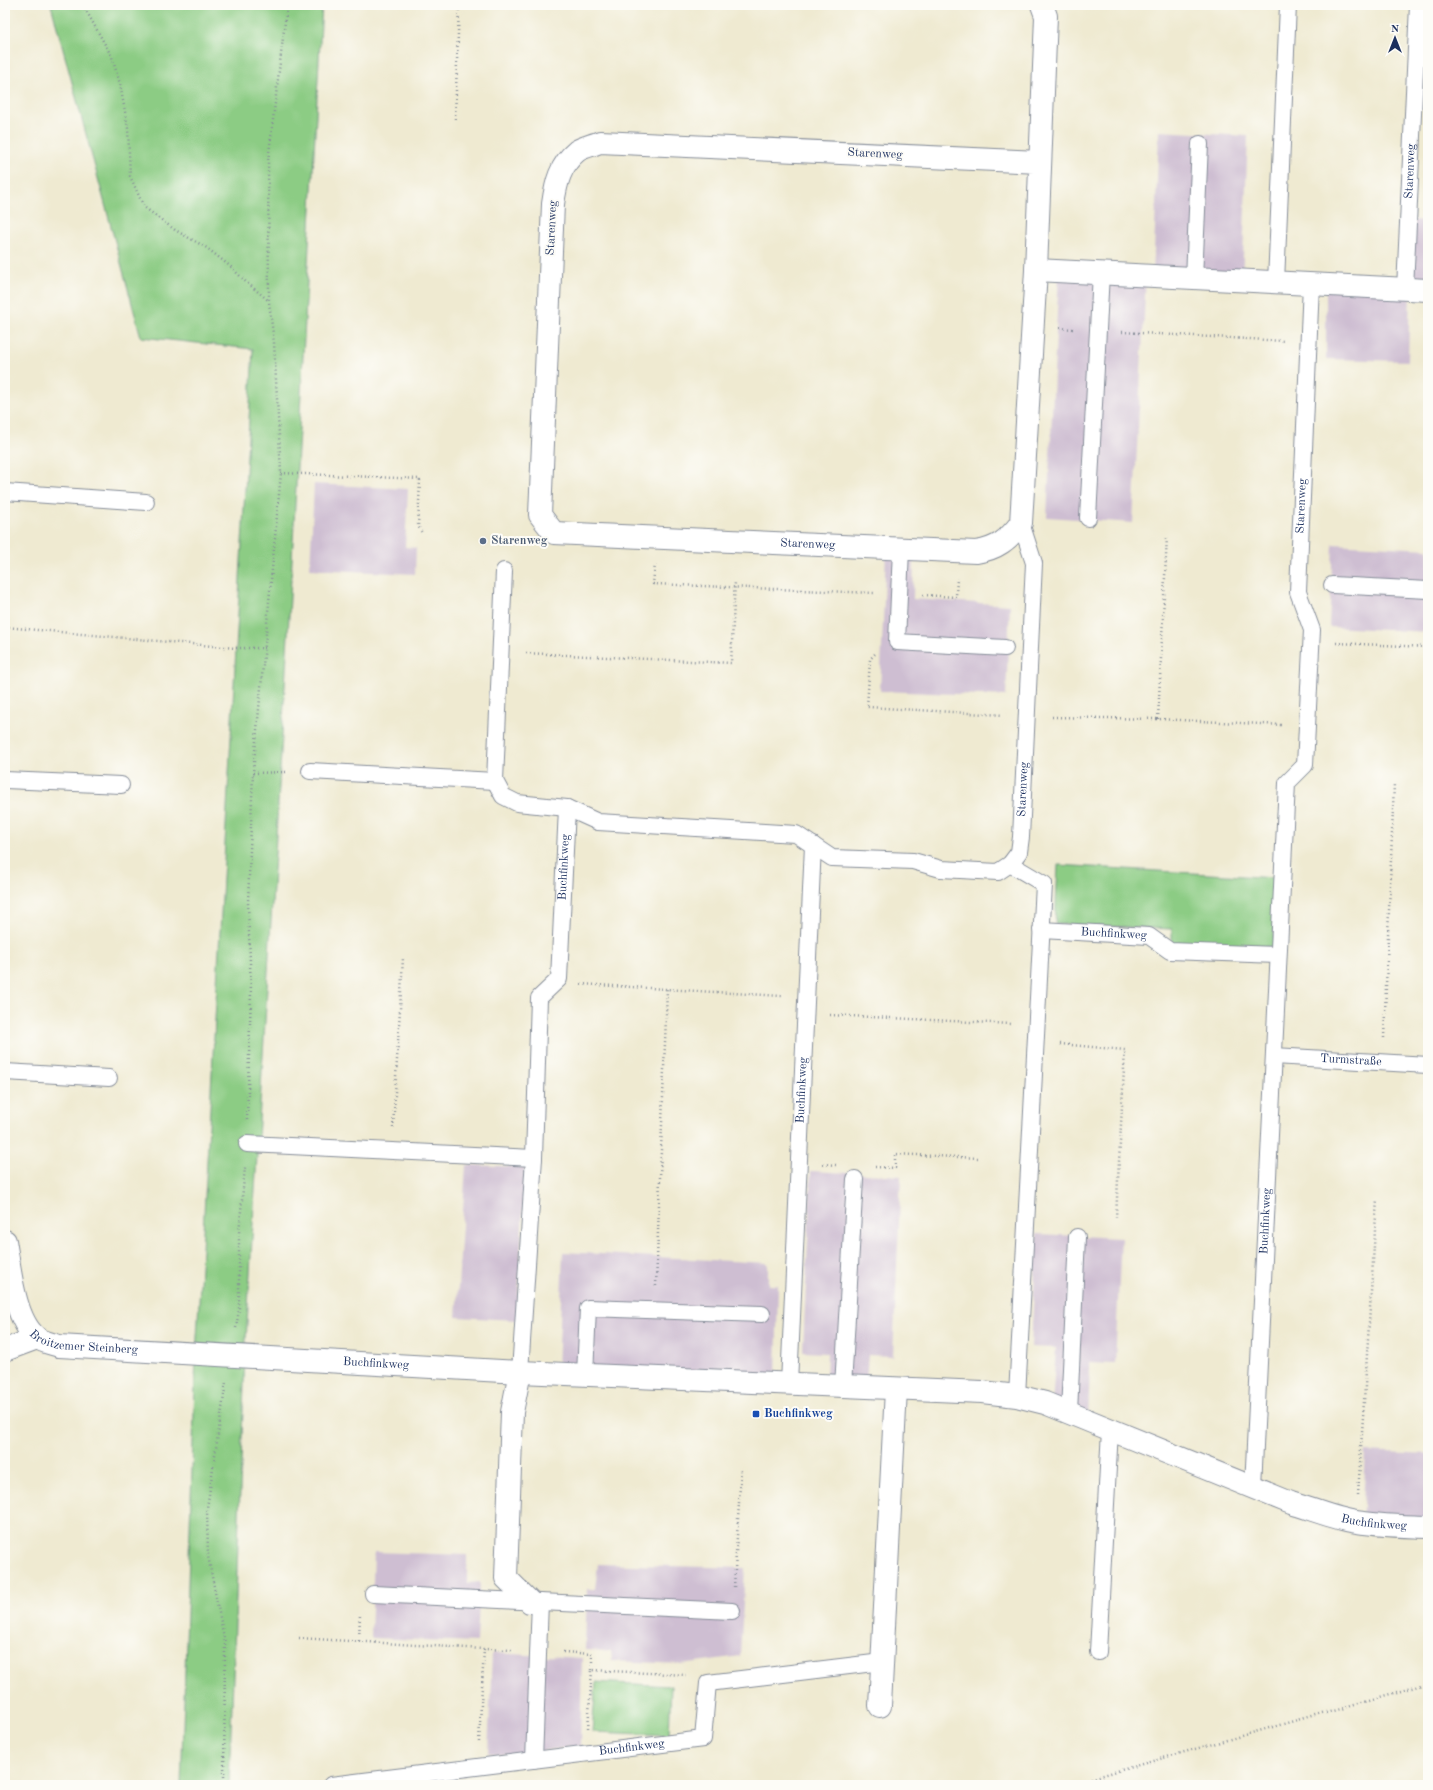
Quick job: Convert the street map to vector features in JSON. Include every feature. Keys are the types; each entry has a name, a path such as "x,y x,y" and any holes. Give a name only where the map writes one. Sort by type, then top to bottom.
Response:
{"street":[{"name":"Starenweg","path":"1040,162 600,142 578,151 562,168 556,184 553,204 540,515 554,533 976,552 989,550 1003,543 1021,523 1036,270 1046,16 1042,5"},
{"path":"1036,270 1428,290"},
{"name":"Broitzemer Steinberg","path":"5,1241 17,1301 24,1322 37,1338 60,1346 232,1355"},
{"path":"5,1350 37,1338"},
{"name":"Buchfinkweg","path":"232,1355 520,1372 982,1392 1017,1396 1045,1403 1292,1503 1356,1522 1383,1526 1428,1527"},
{"name":"Buchfinkweg","path":"520,1372 512,1412 506,1578 535,1602"},
{"path":"880,1706 896,1389"}],"lane":[{"path":"1276,282 1288,5"},
{"name":"Starenweg","path":"1405,289 1418,5"},
{"path":"1194,278 1200,144"},
{"path":"1088,518 1101,274"},
{"name":"Starenweg","path":"1307,726 1312,630 1298,592 1311,284"},
{"path":"5,492 146,502"},
{"name":"Starenweg","path":"1010,864 1019,852 1021,837 1034,563 1021,523"},
{"path":"901,549 897,642 1005,648"},
{"path":"504,570 494,781 503,796 517,803 567,808 598,822 796,834 832,858 913,861 941,869 998,872 1010,864 1044,884 1017,1396"},
{"path":"1332,585 1428,590"},
{"name":"Buchfinkweg","path":"1253,1487 1287,782 1305,765 1307,726"},
{"path":"310,771 494,781"},
{"path":"5,780 121,785"},
{"name":"Buchfinkweg","path":"520,1372 534,1158 539,998 559,979 567,808"},
{"name":"Buchfinkweg","path":"789,1384 813,845"},
{"name":"Buchfinkweg","path":"1041,930 1148,936 1170,951 1278,955"},
{"name":"Turmstraße","path":"1274,1056 1428,1065"},
{"path":"5,1072 110,1078"},
{"path":"247,1144 534,1158"},
{"path":"843,1387 855,1179"},
{"path":"1069,1413 1077,1237"},
{"path":"585,1375 588,1308 762,1314"},
{"path":"1098,1652 1110,1430"},
{"path":"373,1594 732,1611"},
{"path":"534,1760 535,1602"},
{"path":"708,1683 882,1662"},
{"name":"Buchfinkweg","path":"331,1785 703,1739 708,1683"}],"path":[{"path":"83,5 112,57 120,84 128,128 130,176 144,207 175,230 207,248 219,257 270,302"},
{"path":"224,1785 225,1643 208,1556 207,1508 219,1422 239,1310 239,1233 247,1144 250,992 248,903 253,773 281,473 274,342 270,302 268,161 288,5"},
{"path":"455,120 459,5"},
{"path":"1057,328 1309,342"},
{"path":"281,473 420,479 418,526 422,534"},
{"path":"1158,719 1167,536"},
{"path":"655,560 653,584 956,597 957,572"},
{"path":"501,652 731,663 735,581"},
{"path":"5,627 235,648 265,648"},
{"path":"897,642 882,648 870,659 867,707 1027,716 1158,719 1307,726"},
{"path":"1311,642 1428,647"},
{"path":"253,773 310,771"},
{"path":"1382,1062 1394,782"},
{"path":"392,1151 402,958"},
{"path":"655,1310 667,989"},
{"path":"1035,1042 1125,1050 1116,1217"},
{"path":"873,1167 895,1168 895,1154 978,1158"},
{"path":"799,1163 843,1165"},
{"path":"1356,1522 1377,1199"},
{"path":"732,1611 741,1469"},
{"path":"299,1638 484,1649"},
{"path":"586,1754 592,1670 708,1676 708,1683"},
{"path":"1068,1785 1428,1683"}],"shaded area":[{"path":"1159,131 1248,136 1242,281 1153,276"},
{"path":"1414,220 1428,221 1428,290 1410,289"},
{"path":"1059,271 1146,276 1133,523 1047,517"},
{"path":"1326,285 1410,289 1408,361 1326,359"},
{"path":"314,484 408,489 405,547 416,548 415,574 310,569"},
{"path":"1333,544 1428,549 1428,632 1329,627"},
{"path":"886,553 914,554 913,599 1010,605 1006,696 880,691"},
{"path":"466,1165 525,1167 517,1320 456,1317"},
{"path":"811,1171 901,1176 893,1356 868,1355 866,1383 826,1381 827,1353 803,1352"},
{"path":"1037,1234 1121,1238 1115,1364 1090,1363 1088,1421 1052,1406 1056,1348 1031,1347"},
{"path":"563,1252 768,1263 768,1285 778,1285 776,1379 558,1369"},
{"path":"1366,1451 1428,1454 1428,1527 1362,1522"},
{"path":"374,1552 467,1555 467,1583 480,1582 477,1642 371,1638"},
{"path":"598,1564 745,1568 740,1656 681,1664 612,1661 611,1651 585,1650 587,1589 595,1589"},
{"path":"492,1653 582,1658 580,1746 514,1754 488,1753"}],"green space":[{"path":"51,5 322,5 287,653 245,1357 229,1785 181,1785 196,1355 253,349 141,337"},
{"path":"1058,865 1276,878 1274,947 1172,946 1172,929 1055,924"},
{"path":"596,1682 671,1686 669,1735 592,1732"}],"place":[{"name":"Starenweg","path":"483,541"},
{"name":"Buchfinkweg","path":"756,1414"}]}
